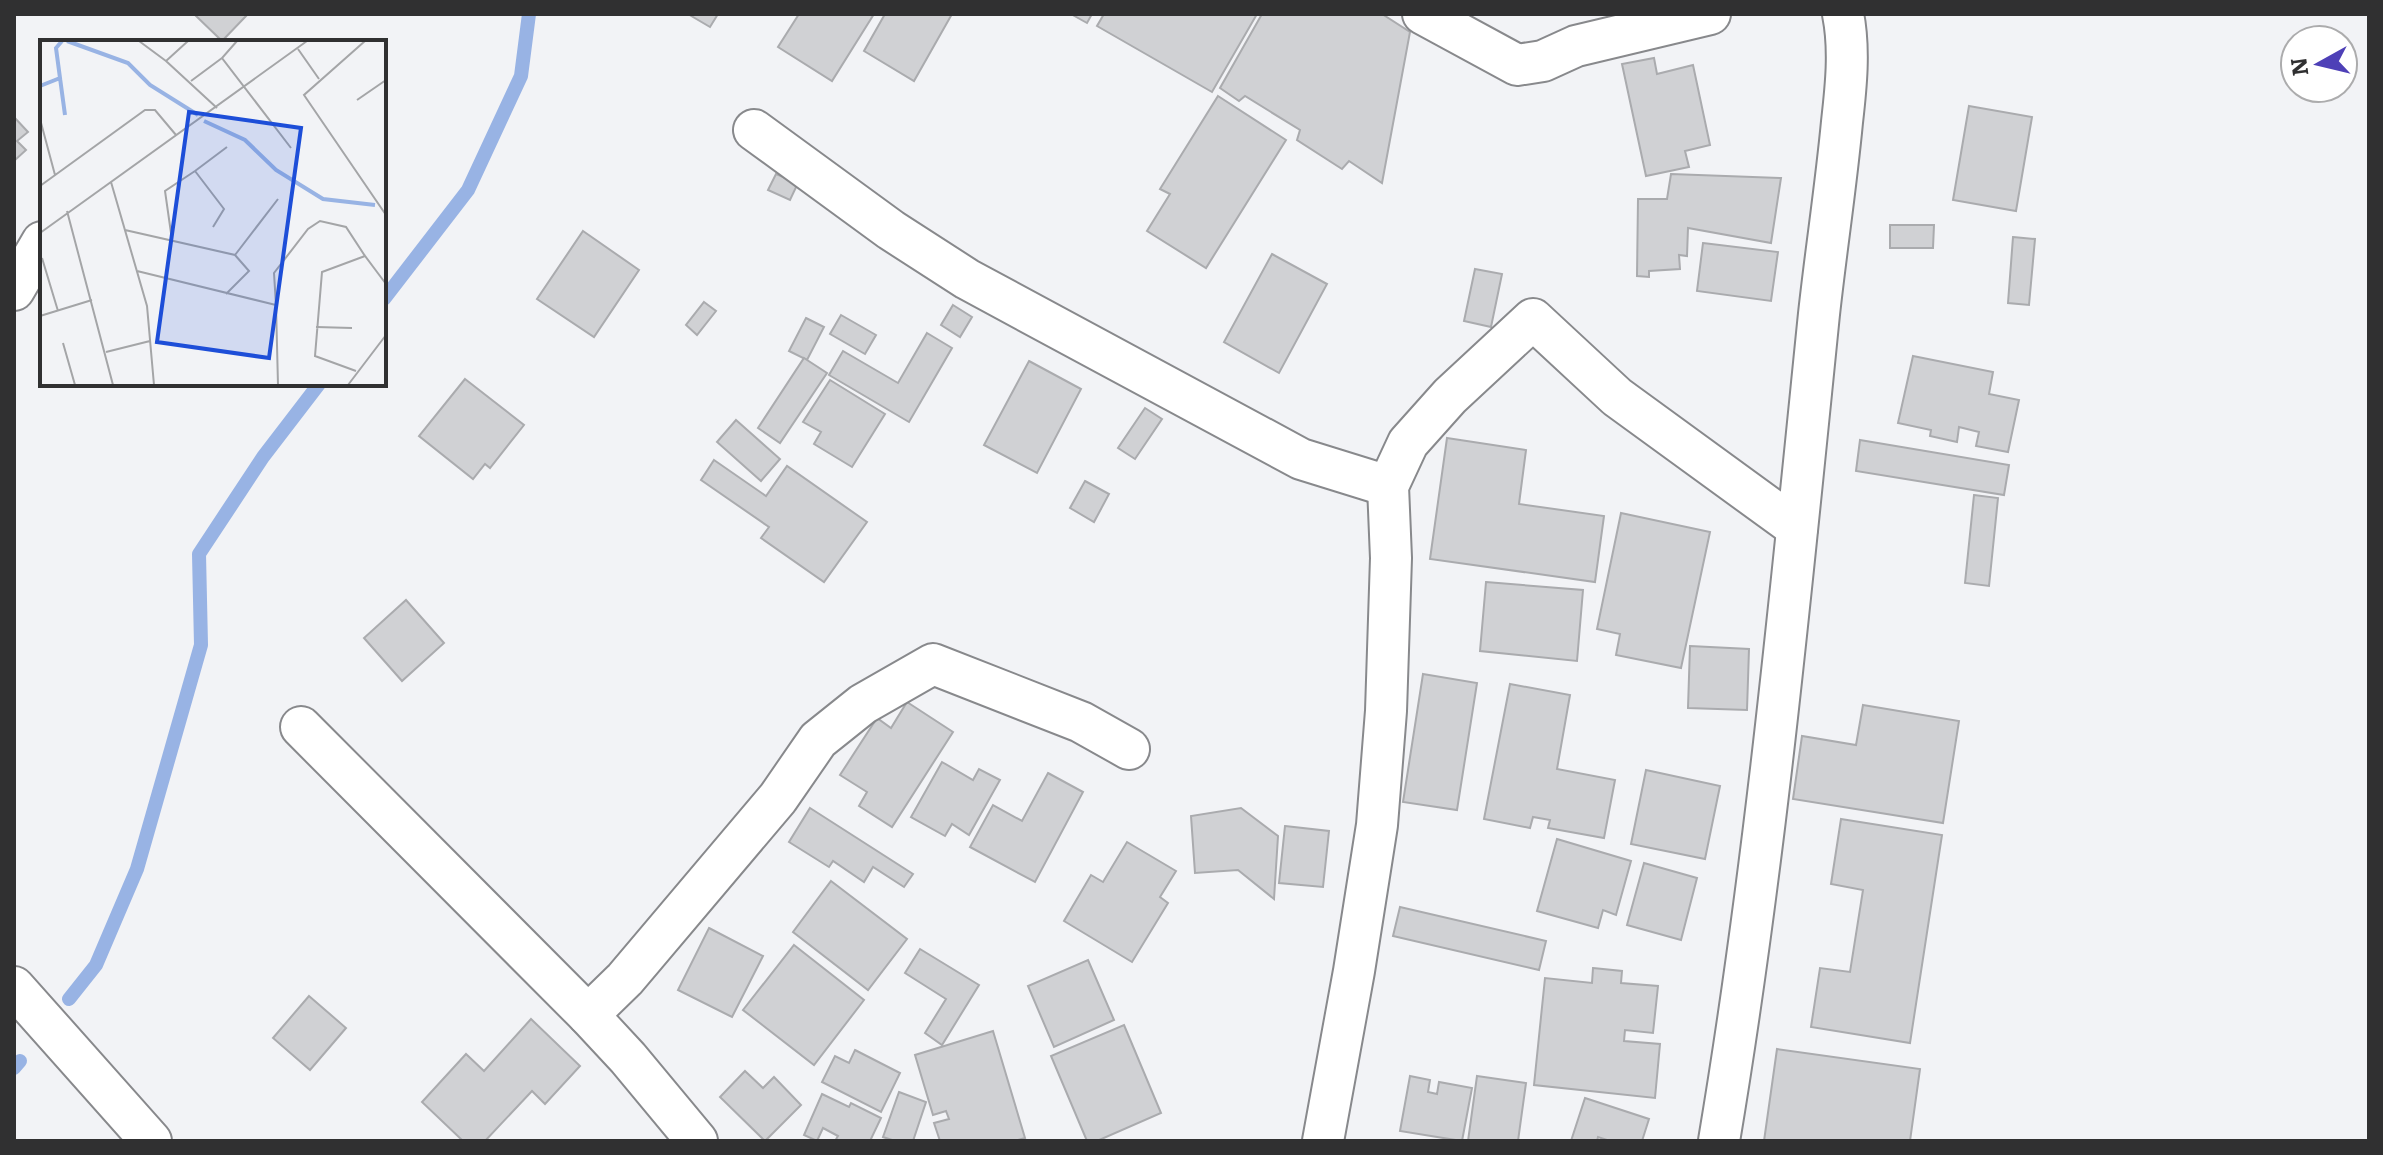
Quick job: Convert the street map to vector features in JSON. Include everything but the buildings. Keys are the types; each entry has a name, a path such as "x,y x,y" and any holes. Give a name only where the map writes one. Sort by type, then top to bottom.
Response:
{"street":[{"path":"1423,14 1517,65 1543,61 1576,46 1710,14"},
{"path":"1719,1141 1756,897 1797,528 1845,90 1847,31 1843,14"},
{"path":"754,130 891,230 967,279 1301,459 1388,486"},
{"path":"14,290 40,245"},
{"path":"1323,1141 1377,825 1386,711 1391,558 1388,486 1408,443 1450,396 1533,319 1617,397 1797,528"},
{"path":"588,1015 625,979 778,798 818,740 863,704 933,664 1081,722 1129,749"},
{"path":"301,727 588,1015 697,1141"},
{"path":"14,987 151,1141"}],"waterway":[{"path":"386,296 468,190 521,76 529,14"},
{"path":"69,999 96,965 137,869 201,645 199,554 263,457 317,386"},
{"path":"14,1068 20,1061"}]}
